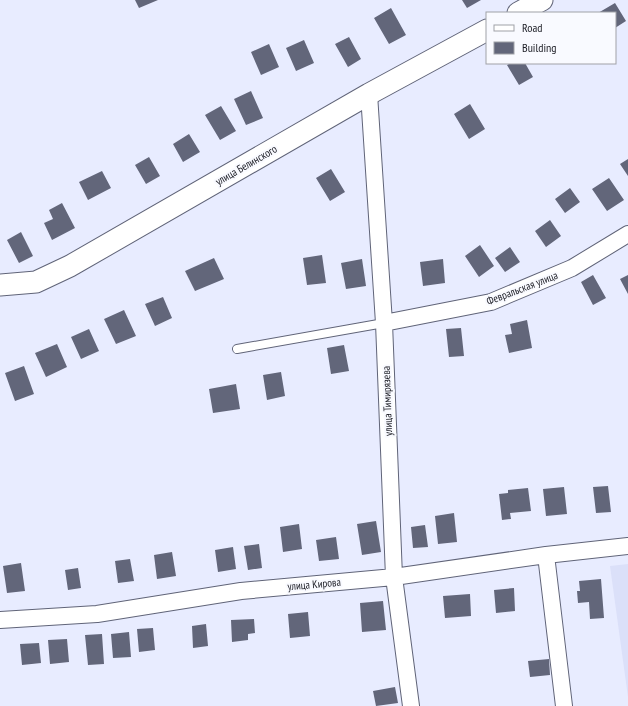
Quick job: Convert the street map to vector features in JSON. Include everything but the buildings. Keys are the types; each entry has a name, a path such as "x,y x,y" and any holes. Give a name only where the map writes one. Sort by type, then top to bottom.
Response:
{"street":[{"path":"520,12 542,0"},
{"name":"улица Белинского","path":"0,285 36,282 70,266 369,94 486,31"},
{"name":"улица Тимирязева","path":"369,94 384,323 394,577 411,706"},
{"name":"Февральская улица","path":"384,323 491,302 572,268 628,234"},
{"name":"улица Кирова","path":"0,620 98,614 240,591 394,577 546,555 628,546"},
{"path":"546,555 564,706"}],"lane":[{"path":"237,349 384,323"}],"shaded area":[{"path":"628,564 628,697 610,566"}]}
